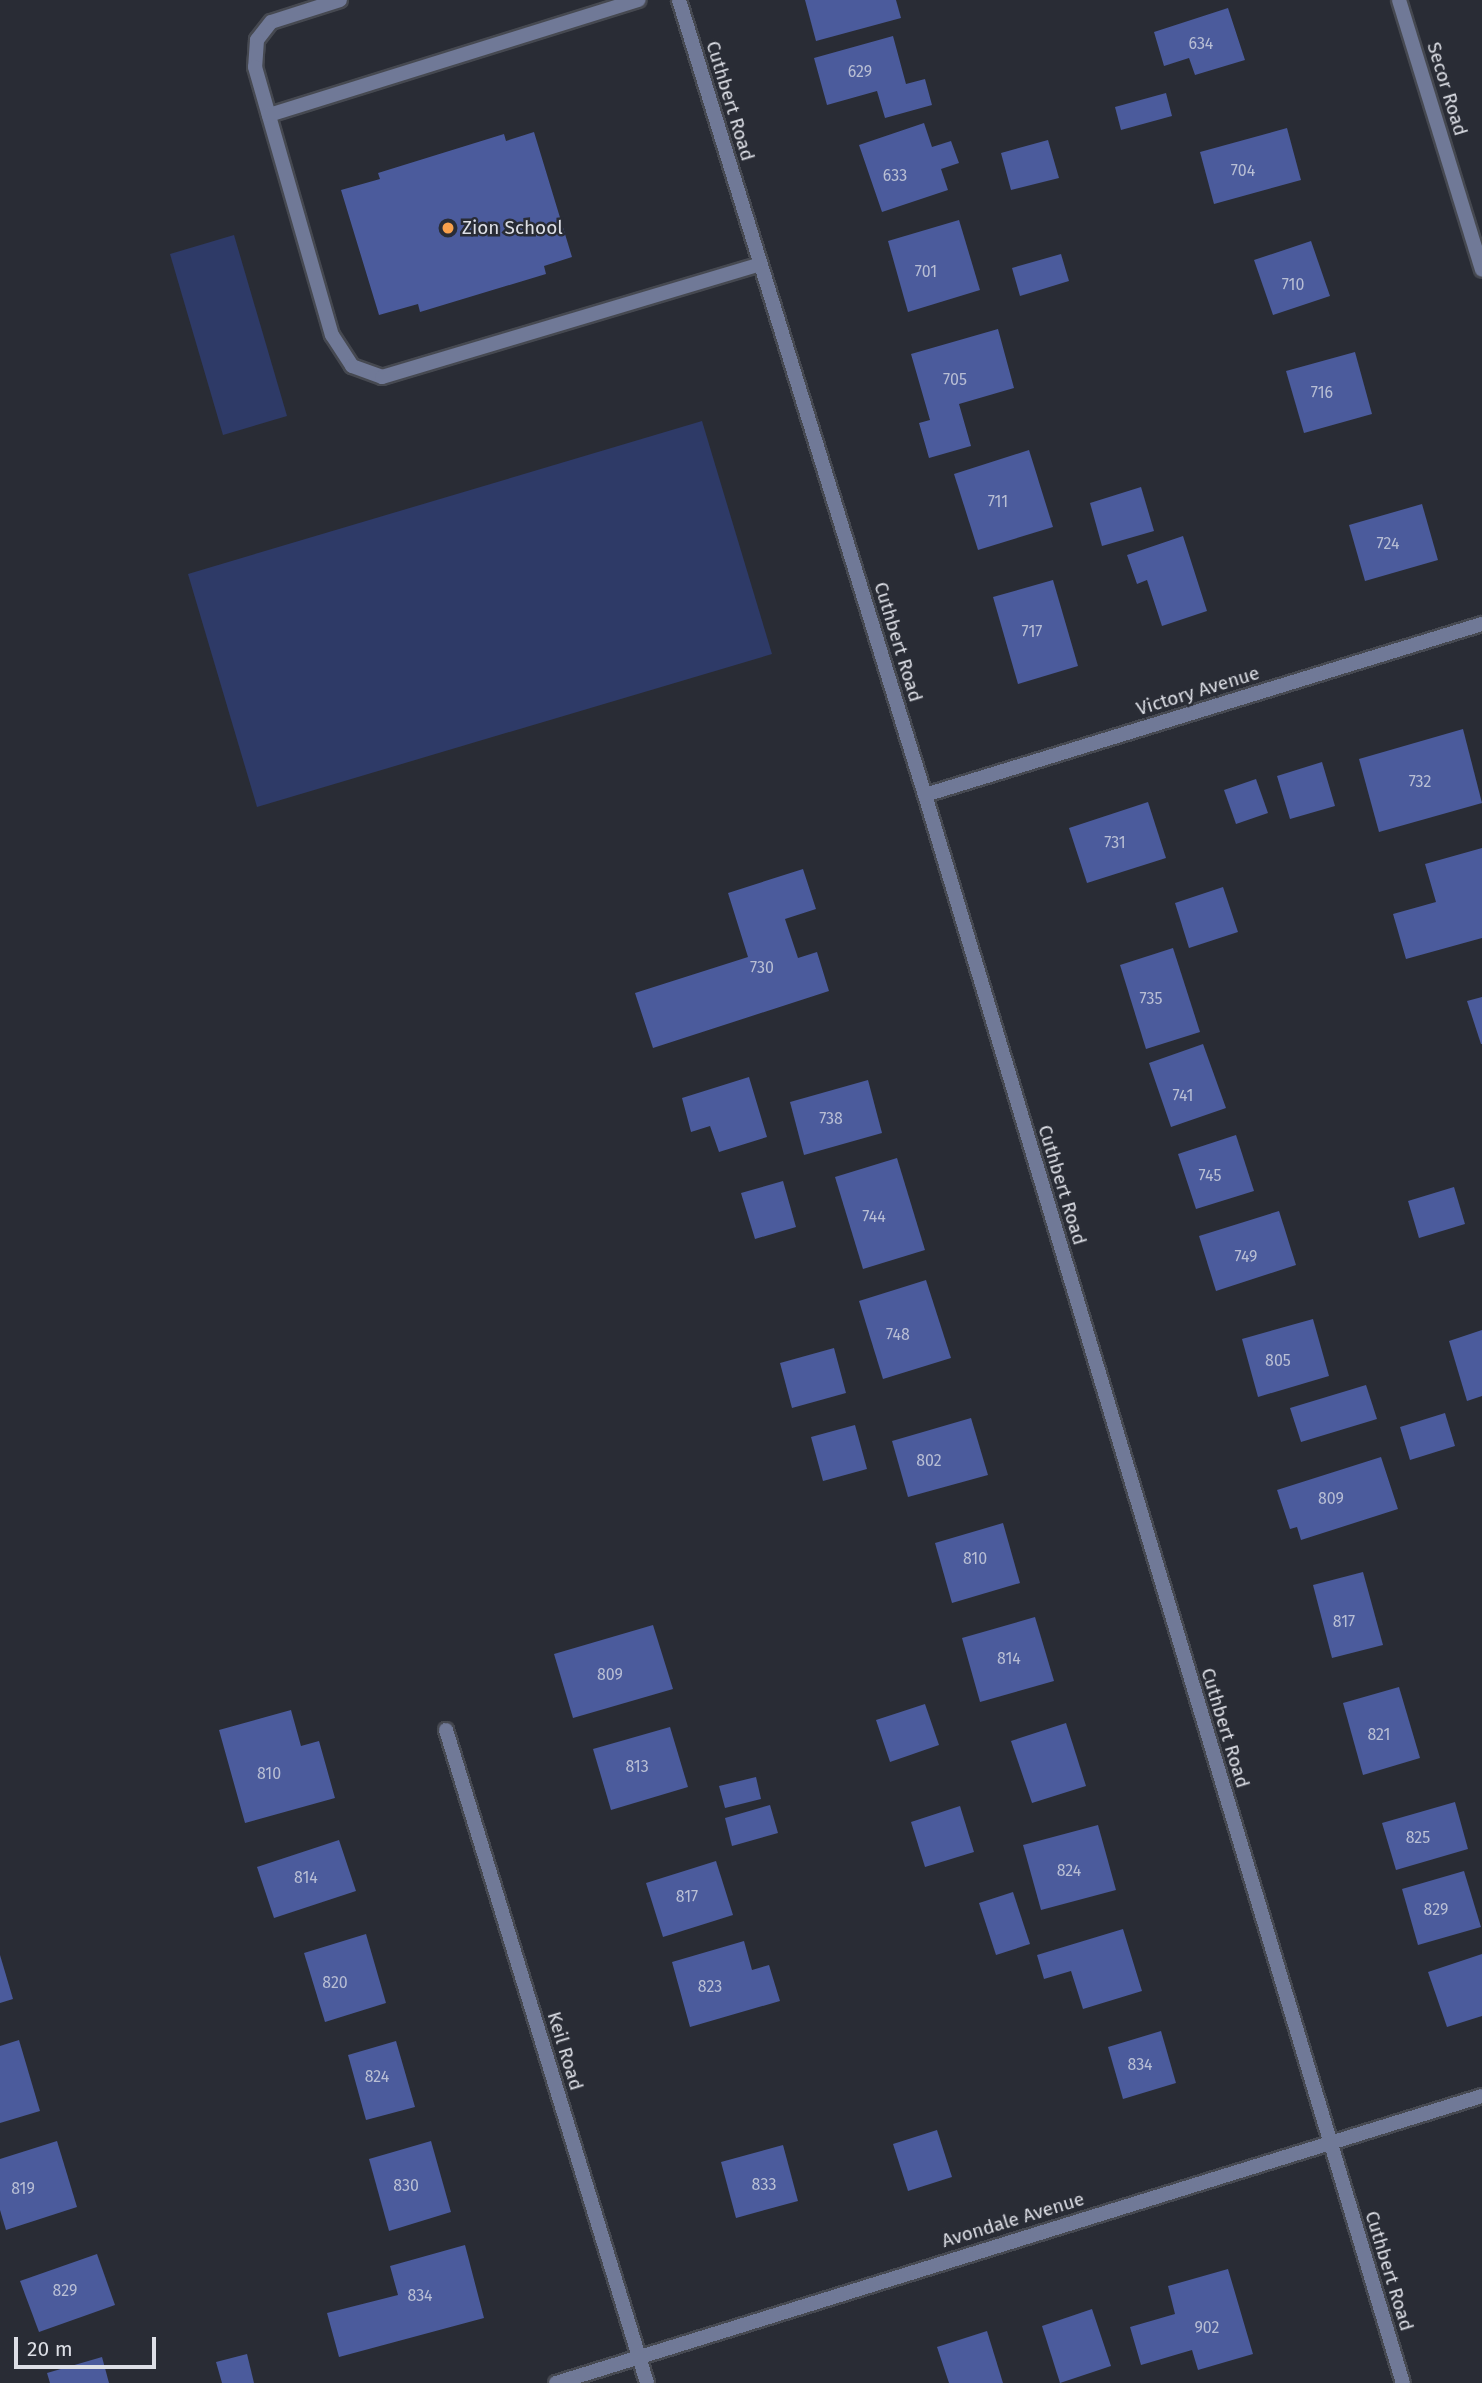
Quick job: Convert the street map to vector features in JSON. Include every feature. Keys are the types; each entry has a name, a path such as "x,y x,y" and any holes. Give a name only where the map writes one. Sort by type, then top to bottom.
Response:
{"street":[{"path":"340,0 271,23 257,40 255,67 332,335 352,366 382,377 761,264"},
{"path":"269,115 639,0"},
{"name":"Cuthbert Road","path":"679,0 925,795 1403,2383"},
{"name":"Secor Road","path":"1399,0 1482,270"},
{"name":"Victory Avenue","path":"925,795 1482,624"},
{"name":"Keil Road","path":"446,1730 647,2383"},
{"name":"Avondale Avenue","path":"556,2383 638,2354 1482,2096"}],"shaded area":[{"path":"234,235 287,416 223,435 170,254"},
{"path":"702,421 772,654 257,807 188,574"}],"building":[{"path":"805,0 896,0 901,18 816,41"},
{"path":"1228,8 1245,60 1195,75 1189,58 1164,66 1154,32"},
{"path":"893,36 906,84 925,79 932,105 885,118 877,91 827,105 814,58"},
{"path":"1166,93 1172,116 1121,130 1115,107"},
{"path":"924,123 932,147 951,141 959,163 941,169 948,190 882,212 859,145"},
{"path":"1287,128 1301,180 1214,204 1200,152"},
{"path":"534,132 572,257 544,266 546,274 420,312 418,304 379,315 341,190 380,179 378,173 504,134 506,141"},
{"path":"1048,140 1059,178 1011,190 1001,153"},
{"path":"959,220 980,290 908,312 888,241"},
{"path":"1311,241 1330,296 1273,315 1254,260"},
{"path":"1061,254 1069,281 1020,296 1012,268"},
{"path":"998,329 1014,388 959,404 971,446 929,458 919,423 930,420 911,354"},
{"path":"1355,352 1372,414 1304,433 1286,371"},
{"path":"1029,450 1053,527 978,550 954,474"},
{"path":"1141,487 1154,531 1102,546 1090,503"},
{"path":"1422,504 1438,560 1365,581 1349,525"},
{"path":"1183,536 1207,611 1162,626 1147,580 1137,584 1127,555"},
{"path":"1053,580 1078,666 1018,684 993,597"},
{"path":"1463,729 1482,803 1379,832 1359,759"},
{"path":"1322,762 1335,806 1290,819 1277,776"},
{"path":"1256,779 1268,813 1236,824 1224,790"},
{"path":"1148,802 1166,858 1087,883 1069,828"},
{"path":"1482,848 1482,938 1406,959 1393,914 1436,902 1425,864"},
{"path":"803,869 816,909 785,919 798,958 817,952 829,991 653,1048 635,993 748,957 728,893"},
{"path":"1223,887 1238,932 1189,948 1175,903"},
{"path":"1173,948 1200,1032 1146,1049 1120,965"},
{"path":"1482,997 1482,1044 1481,1044 1467,1001"},
{"path":"1203,1044 1226,1108 1171,1127 1149,1063"},
{"path":"749,1077 767,1137 719,1152 710,1126 691,1132 682,1098"},
{"path":"868,1080 882,1133 804,1155 790,1102"},
{"path":"1236,1135 1254,1191 1196,1209 1178,1154"},
{"path":"897,1158 925,1250 863,1269 835,1177"},
{"path":"783,1181 796,1227 755,1239 741,1193"},
{"path":"1454,1187 1465,1224 1419,1238 1408,1201"},
{"path":"1279,1211 1296,1265 1216,1291 1199,1236"},
{"path":"926,1280 951,1358 883,1379 859,1301"},
{"path":"1313,1319 1329,1376 1258,1397 1242,1339"},
{"path":"1482,1330 1482,1396 1467,1401 1449,1341"},
{"path":"834,1348 846,1393 792,1408 780,1363"},
{"path":"1366,1385 1377,1419 1301,1442 1290,1408"},
{"path":"1445,1413 1455,1446 1410,1460 1400,1427"},
{"path":"971,1418 988,1475 908,1497 892,1441"},
{"path":"855,1425 867,1469 823,1481 811,1437"},
{"path":"1381,1457 1398,1509 1301,1540 1297,1527 1290,1529 1277,1490"},
{"path":"1003,1523 1020,1583 952,1603 935,1543"},
{"path":"1363,1572 1383,1645 1332,1658 1313,1585"},
{"path":"1035,1617 1054,1681 980,1702 962,1638"},
{"path":"653,1625 673,1689 573,1718 554,1654"},
{"path":"1399,1687 1420,1758 1363,1775 1343,1703"},
{"path":"925,1704 939,1745 890,1762 876,1720"},
{"path":"291,1710 301,1746 319,1741 335,1798 245,1823 219,1730"},
{"path":"1066,1723 1086,1786 1032,1803 1011,1741"},
{"path":"670,1727 688,1787 611,1810 593,1749"},
{"path":"756,1777 761,1799 725,1808 719,1786"},
{"path":"1455,1802 1468,1849 1396,1870 1382,1823"},
{"path":"770,1805 778,1833 732,1846 725,1818"},
{"path":"960,1806 974,1852 925,1867 911,1822"},
{"path":"1098,1825 1116,1890 1041,1910 1023,1845"},
{"path":"339,1840 356,1891 274,1918 257,1867"},
{"path":"716,1861 733,1915 663,1937 646,1883"},
{"path":"1464,1871 1481,1927 1418,1945 1402,1889"},
{"path":"1013,1892 1030,1944 996,1955 979,1903"},
{"path":"1123,1929 1142,1991 1083,2009 1071,1971 1044,1979 1037,1955"},
{"path":"366,1934 386,2003 325,2022 304,1953"},
{"path":"744,1941 752,1970 769,1965 780,2001 690,2027 672,1962"},
{"path":"1482,1954 1482,2016 1447,2027 1428,1972"},
{"path":"0,1955 13,1999 0,2003"},
{"path":"1161,2031 1176,2083 1123,2099 1108,2047"},
{"path":"19,2040 40,2111 0,2123 0,2046"},
{"path":"396,2041 415,2107 366,2120 348,2055"},
{"path":"937,2130 952,2177 908,2191 893,2144"},
{"path":"57,2141 77,2207 6,2230 0,2210 0,2159"},
{"path":"431,2141 451,2212 389,2231 369,2159"},
{"path":"783,2145 798,2201 736,2218 721,2162"},
{"path":"465,2245 484,2318 339,2357 327,2313 398,2295 390,2266"},
{"path":"97,2254 115,2305 39,2332 20,2281"},
{"path":"1228,2269 1253,2354 1198,2370 1192,2350 1141,2365 1130,2327 1175,2314 1168,2286"},
{"path":"1092,2309 1111,2366 1060,2383 1042,2326"},
{"path":"987,2331 1003,2383 949,2383 937,2347"},
{"path":"247,2354 254,2383 222,2383 216,2362"},
{"path":"102,2357 109,2383 50,2383 47,2373"}],"place":[{"name":"Zion School","path":"448,228"}]}
